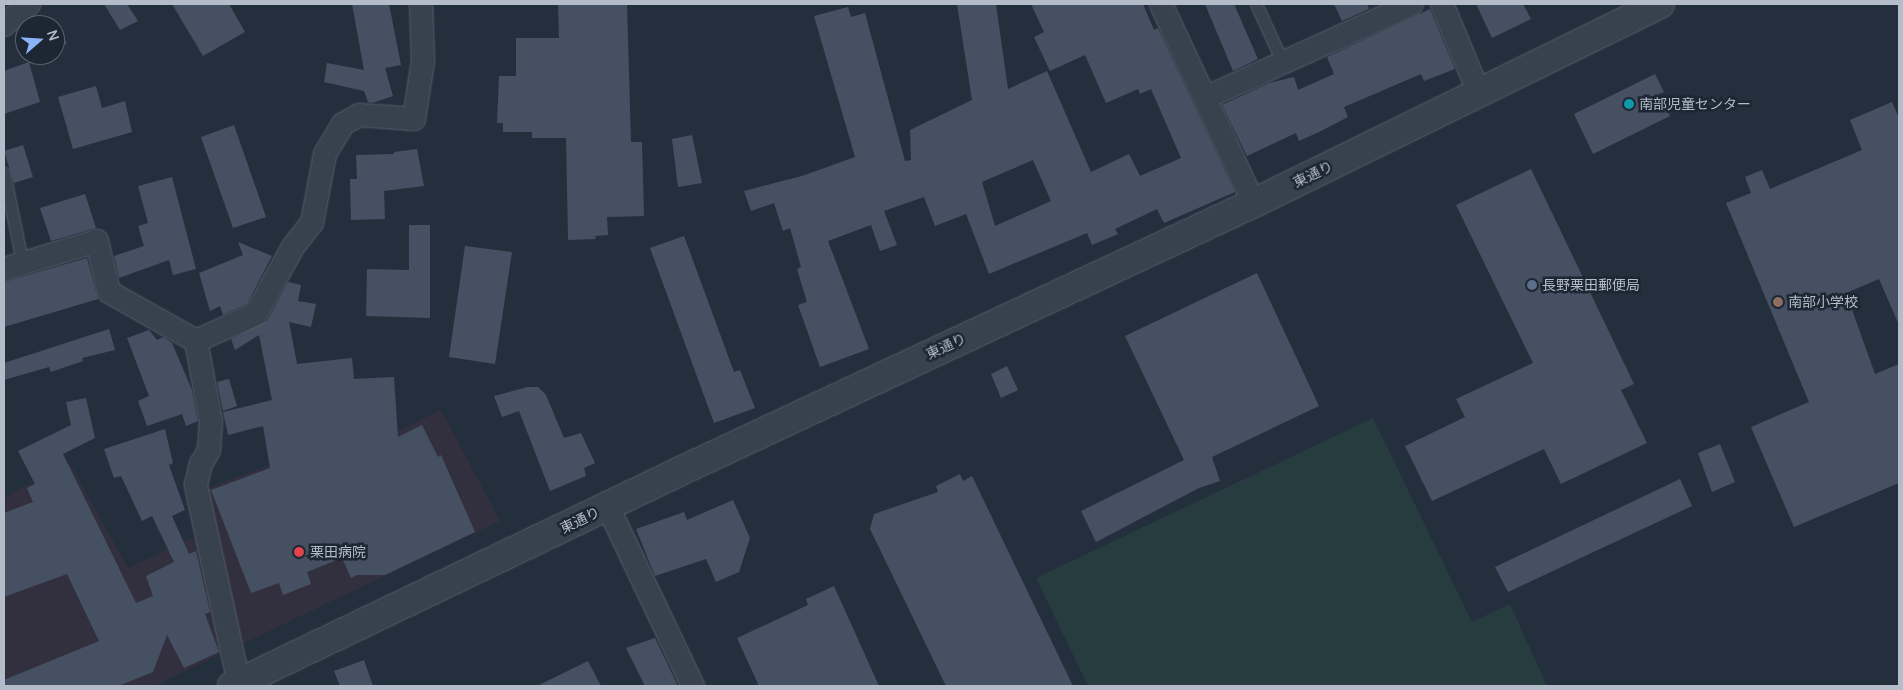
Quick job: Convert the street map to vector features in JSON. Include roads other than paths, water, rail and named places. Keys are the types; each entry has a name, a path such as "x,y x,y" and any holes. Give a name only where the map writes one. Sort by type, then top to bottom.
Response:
{"street":[{"path":"196,341 256,314 294,247 312,222 325,154 343,124 359,115 414,119 423,61 421,4"},
{"path":"1161,4 1254,203"},
{"path":"1442,4 1479,92"},
{"name":"東通り","path":"235,684 1254,203 1660,4"},
{"path":"1205,98 1283,63 1398,6"},
{"path":"13,265 98,240 109,292 196,341 211,421 209,450 196,485 235,684"},
{"path":"608,507 693,686"}],"lane":[{"path":"1256,4 1283,63"},
{"path":"4,173 13,265"}],"place":[{"name":"南部児童センター","path":"1629,104"},
{"name":"長野栗田郵便局","path":"1532,285"},
{"name":"南部小学校","path":"1778,302"},
{"name":"栗田病院","path":"299,552"}]}
